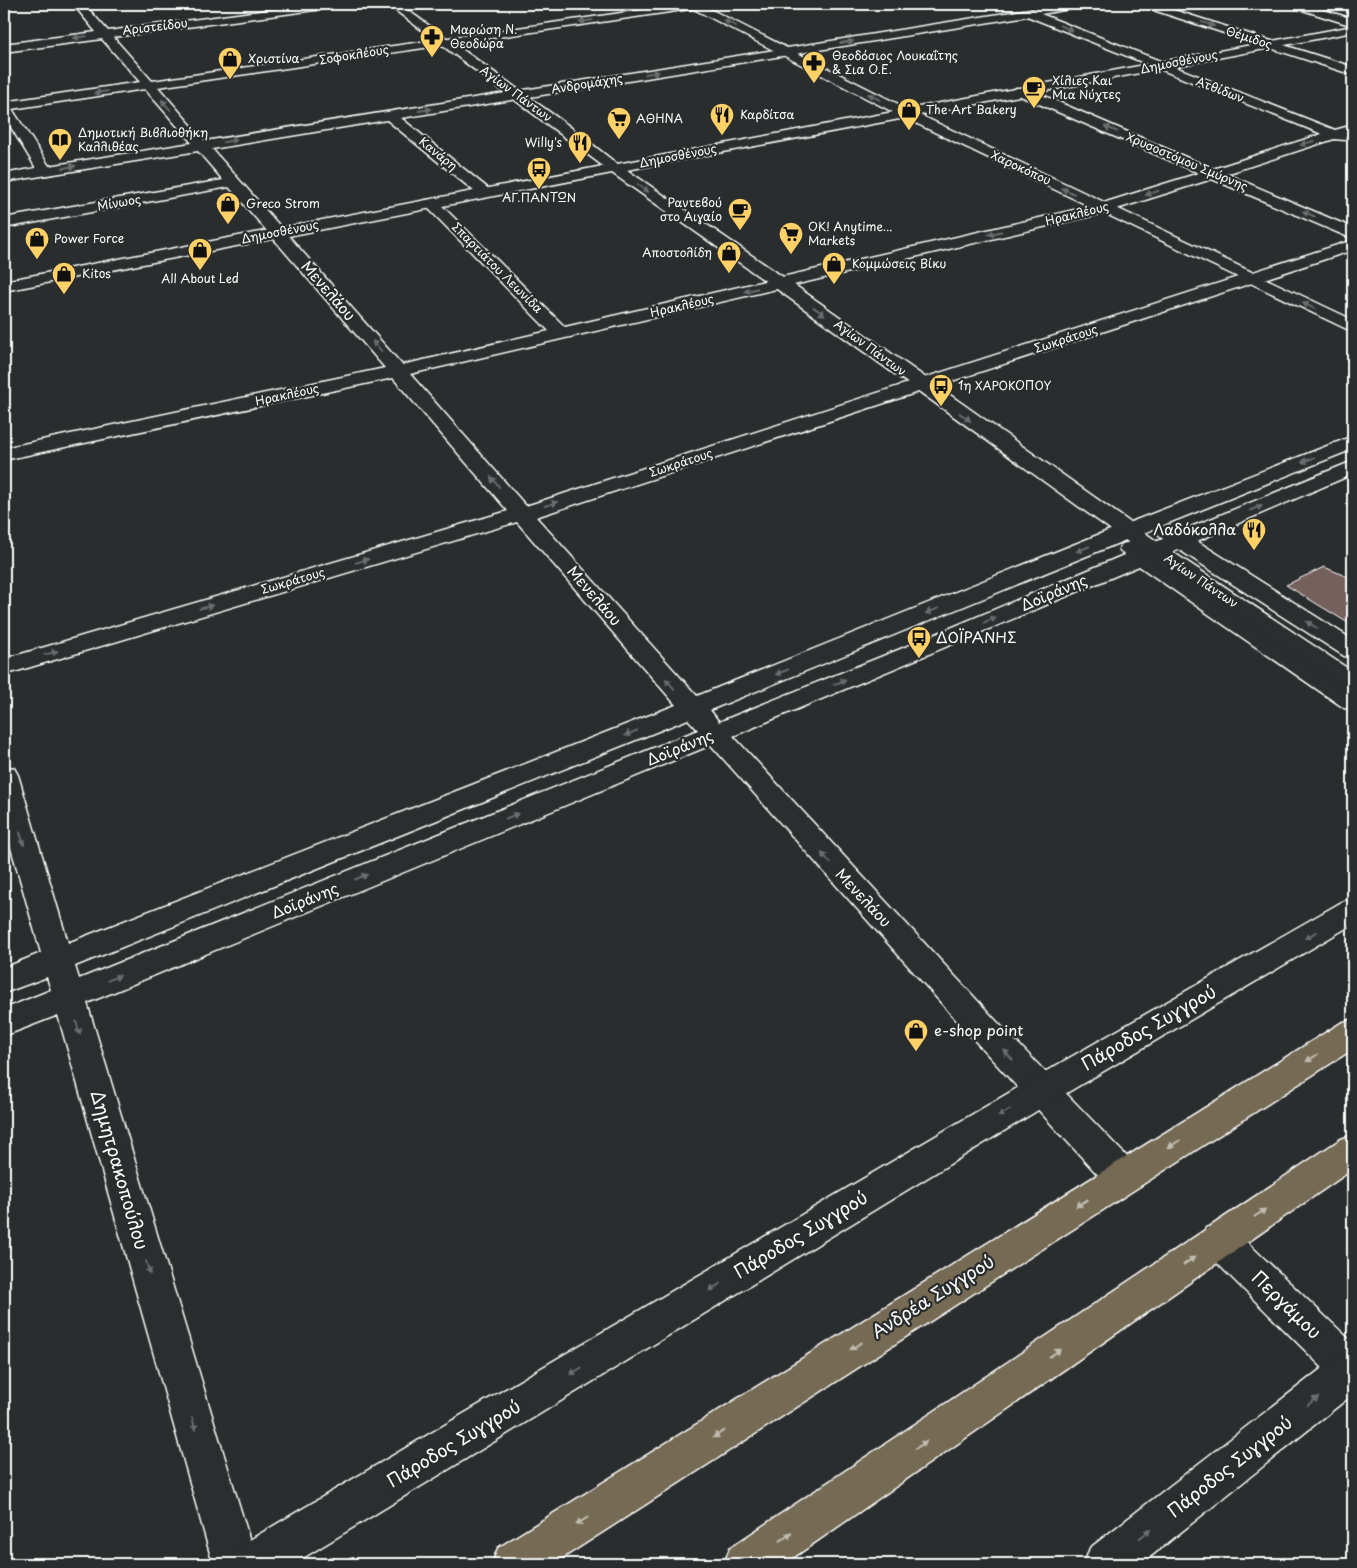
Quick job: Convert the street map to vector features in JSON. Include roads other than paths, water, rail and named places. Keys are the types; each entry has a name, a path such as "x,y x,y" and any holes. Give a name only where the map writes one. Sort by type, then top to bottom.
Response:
{"highway":[{"name":"Ανδρέα Συγγρού","path":"514,1564 1353,1032"},
{"path":"746,1564 1353,1150"}],"street":[{"name":"Μενελάου","path":"78,4 714,734 1041,1091 1123,1177"},
{"path":"260,4 271,12"},
{"name":"Αριστείδου","path":"4,48 337,4"},
{"name":"Αγίων Πάντων","path":"392,4 518,95 614,168 780,283 922,386 1131,530 1148,553 1353,702"},
{"name":"Σοφοκλέους","path":"4,106 697,4"},
{"name":"Χαροκόπου","path":"697,4 906,113 1353,327"},
{"name":"Ατθίδων","path":"1005,4 1353,142"},
{"name":"Ανδρομάχης","path":"4,178 1081,4"},
{"name":"Θέμιδος","path":"1145,4 1353,71"},
{"path":"1294,4 1353,22"},
{"name":"Δημοσθένους","path":"4,286 1353,28"},
{"name":"Χρυσοστόμου Σμύρνης","path":"1021,91 1353,234"},
{"path":"4,106 45,171"},
{"name":"Κανάρη","path":"390,116 485,193"},
{"name":"Ηρακλέους","path":"4,454 398,371 1104,208 1353,129"},
{"name":"Μίνωος","path":"4,223 234,182"},
{"name":"Σπαρτιάτου Λεωνίδα","path":"431,203 562,334"},
{"name":"Σωκράτους","path":"4,667 522,514 1353,245"},
{"name":"Δοϊράνης","path":"4,981 692,708 1353,442"},
{"name":"Δοϊράνης","path":"4,1023 714,734 1353,467"},
{"name":"Αγίων Πάντων","path":"1131,530 1179,540 1353,651"},
{"name":"Αγίων Πάντων","path":"1148,553 1353,683"},
{"name":"Δημητρακοπούλου","path":"4,775 235,1564"},
{"name":"Πάροδος Συγγρού","path":"252,1564 1041,1091 1353,910"},
{"name":"Περγάμου","path":"1219,1240 1353,1370"},
{"name":"Πάροδος Συγγρού","path":"1106,1564 1353,1370"}],"place":[{"name":"Μαρώση Ν. Θεοδώρα","path":"432,58"},
{"name":"Χριστίνα","path":"230,80"},
{"name":"Θεοδόσιος Λουκαΐτης & Σια Ο.Ε.","path":"814,84"},
{"name":"Χίλιες Και Μια Νύχτες","path":"1034,109"},
{"name":"The Art Bakery","path":"909,131"},
{"name":"Καρδίτσα","path":"722,136"},
{"name":"ΑΘΗΝΑ","path":"619,140"},
{"name":"Δημοτική Βιβλιοθήκη Καλλιθέας","path":"60,161"},
{"name":"Willy's","path":"580,164"},
{"name":"ΑΓ.ΠΑΝΤΩΝ","path":"539,190"},
{"name":"Greco Strom","path":"228,225"},
{"name":"Ραντεβού στο Αιγαίο","path":"740,231"},
{"name":"OK! Anytime... Markets","path":"791,255"},
{"name":"Power Force","path":"37,260"},
{"name":"All About Led","path":"200,271"},
{"name":"Αποστολίδη","path":"729,274"},
{"name":"Κομμώσεις Βίκυ","path":"834,285"},
{"name":"Kitos","path":"64,295"},
{"name":"1η ΧΑΡΟΚΟΠΟΥ","path":"941,407"},
{"name":"Λαδόκολλα","path":"1254,551"},
{"name":"ΔΟΪΡΑΝΗΣ","path":"919,659"},
{"name":"e-shop point","path":"916,1052"}]}
